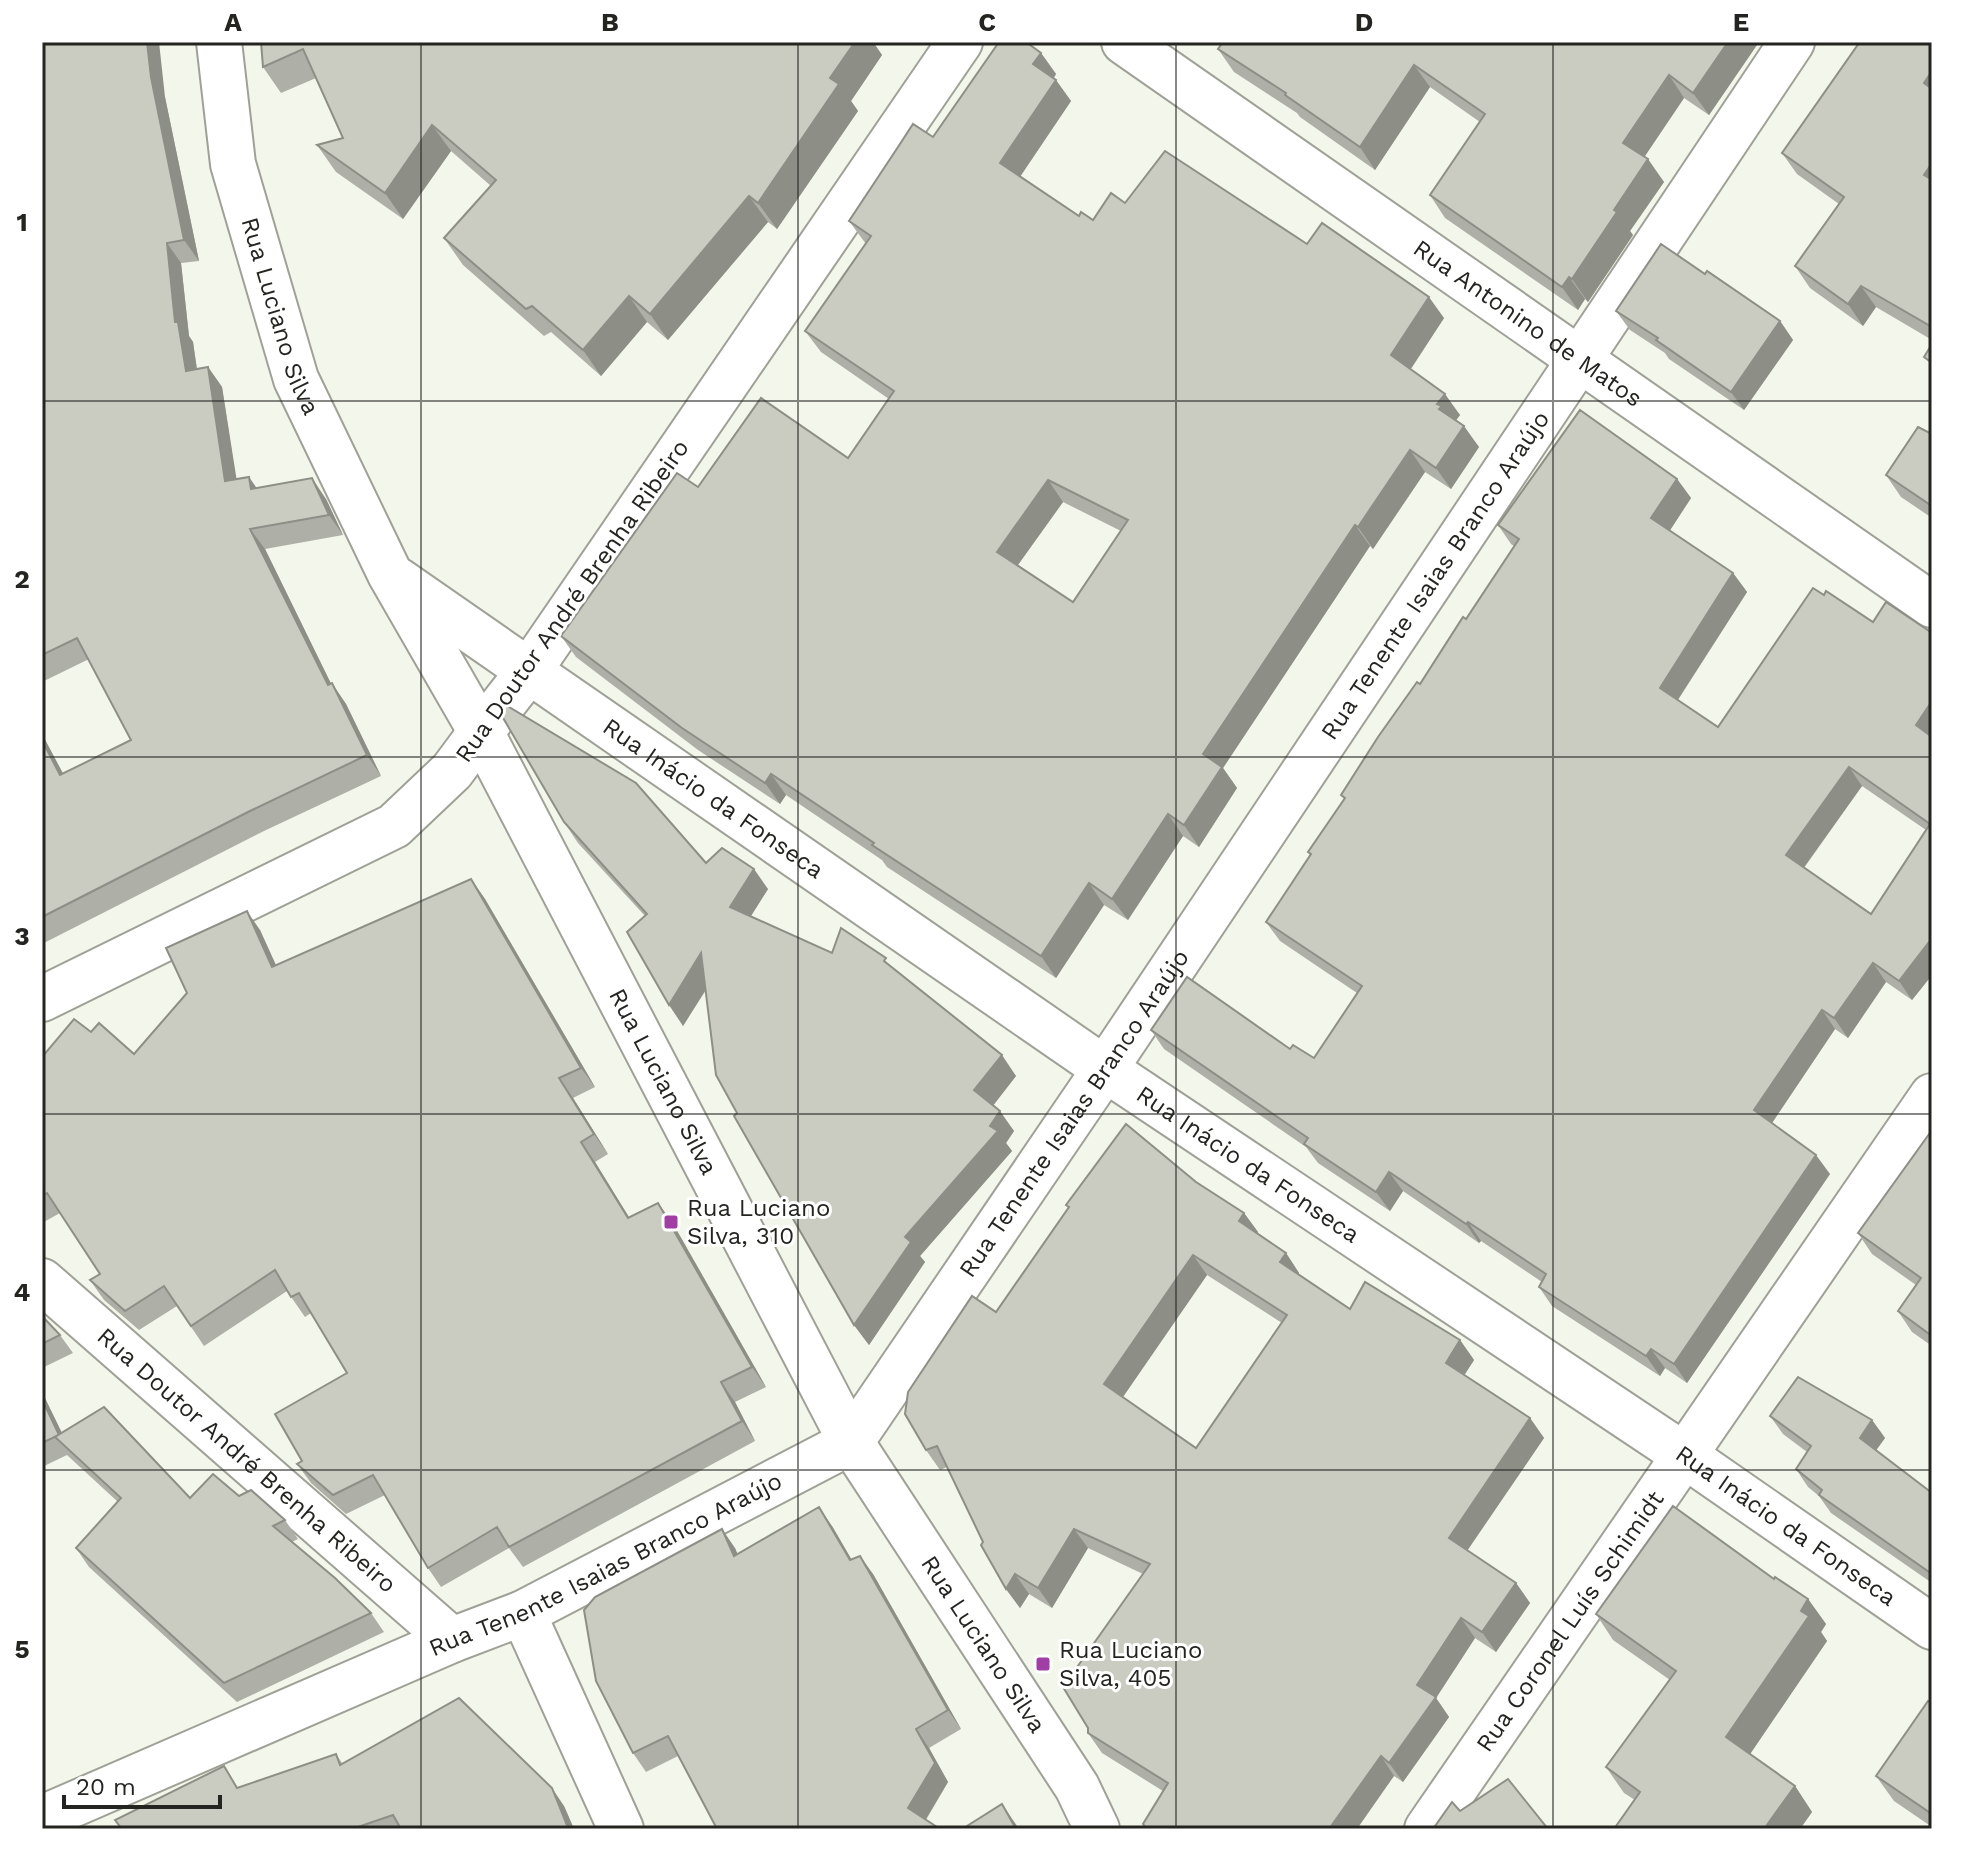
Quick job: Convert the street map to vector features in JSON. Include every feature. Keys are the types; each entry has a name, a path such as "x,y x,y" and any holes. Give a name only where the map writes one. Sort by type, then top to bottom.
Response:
{"street":[{"name":"Rua Luciano Silva","path":"219,42 233,164 296,379 390,574 481,732 851,1442 1077,1787 1097,1829"},
{"name":"Rua Doutor André Brenha Ribeiro","path":"42,999 394,826 452,771 529,671 960,42"},
{"name":"Rua Antonino de Matos","path":"1124,42 1932,605"},
{"name":"Rua Tenente Isaias Branco Araújo","path":"42,1818 452,1640 523,1613 851,1442 1105,1069 1577,359 1792,42"},
{"name":"Rua Luciano Silva","path":"390,574 529,671"},
{"name":"Rua Inácio da Fonseca","path":"529,671 1105,1069 1684,1455 1932,1627"},
{"name":"Rua Coronel Luís Schimidt","path":"1427,1829 1932,1096"},
{"name":"Rua Doutor André Brenha Ribeiro","path":"42,1281 452,1640"},
{"path":"523,1613 621,1829"}],"building":[{"path":"42,42 147,42 151,77 184,240 167,243 175,322 178,322 186,371 208,367 225,481 249,477 251,489 312,478 329,515 250,529 328,685 332,683 367,755 42,917 42,740 60,775 131,740 77,638 42,655"},
{"path":"261,42 855,42 830,78 839,84 758,203 749,196 650,314 629,296 583,350 532,306 526,309 444,238 496,180 432,125 385,193 317,145 343,138 303,49 263,67"},
{"path":"999,42 1026,42 1041,53 1033,64 1056,80 1000,163 1079,216 1081,212 1093,220 1111,193 1125,203 1165,151 1307,244 1322,223 1429,297 1391,355 1445,394 1437,404 1442,406 1439,409 1464,426 1436,468 1410,450 1358,527 1355,525 1203,754 1222,767 1184,825 1168,814 1112,899 1089,883 1041,956 872,845 874,843 771,774 765,783 682,728 561,636 677,473 698,487 761,398 848,458 894,391 805,331 871,236 849,221 913,124 933,137","holes":["1048,480 1128,520 1073,602 997,552"]},
{"path":"1223,42 1728,42 1693,93 1669,75 1623,143 1648,159 1572,279 1569,277 1562,287 1430,195 1485,114 1414,65 1360,147 1286,93 1218,49"},
{"path":"1856,42 1932,42 1932,71 1924,83 1932,89 1932,163 1924,175 1932,180 1932,327 1861,286 1848,304 1795,266 1844,197 1782,153 1859,43"},
{"path":"1661,244 1780,321 1731,392 1616,311"},
{"path":"1932,344 1932,363 1924,357"},
{"path":"1580,410 1677,479 1651,518 1733,573 1660,688 1718,727 1813,588 1824,595 1826,591 1873,622 1886,602 1932,633 1932,701 1916,725 1932,737 1932,938 1899,981 1873,963 1834,1018 1822,1010 1754,1110 1816,1155 1674,1364 1651,1349 1646,1356 1539,1287 1546,1274 1389,1172 1376,1192 1304,1144 1308,1138 1151,1030 1187,977 1290,1049 1293,1045 1314,1058 1362,986 1266,922 1345,798 1341,795 1378,737 1417,682 1420,684 1519,539 1498,525","holes":["1849,767 1930,824 1871,914 1786,855"]},
{"path":"1918,427 1932,434 1932,506 1886,475"},
{"path":"504,704 636,783 706,863 722,848 754,869 730,907 832,953 841,928 886,958 884,961 1002,1055 974,1090 1000,1111 990,1126 998,1131 905,1237 911,1242 854,1325 734,1116 737,1113 716,1075 701,953 669,1005 627,932 647,914 564,822 499,711"},
{"path":"471,879 581,1068 559,1078 594,1134 581,1142 628,1218 658,1203 752,1367 721,1382 742,1421 509,1547 497,1527 428,1568 373,1475 333,1495 297,1464 302,1461 275,1414 347,1373 299,1293 291,1297 275,1270 191,1326 164,1286 125,1311 90,1280 100,1274 47,1193 42,1196 42,1057 74,1019 91,1032 99,1023 134,1054 187,993 166,948 247,911 272,967"},
{"path":"1126,1124 1196,1182 1244,1213 1239,1221 1286,1253 1280,1262 1350,1309 1365,1282 1460,1340 1446,1363 1530,1418 1449,1538 1516,1583 1482,1632 1461,1618 1417,1685 1436,1697 1389,1763 1381,1756 1329,1829 1147,1829 1143,1824 1168,1783 1088,1733 1063,1687 1150,1564 1074,1529 1038,1588 1015,1574 1006,1589 981,1545 983,1542 937,1446 926,1450 905,1414 908,1392 972,1296 996,1312 1069,1207 1066,1205","holes":["1193,1255 1287,1315 1196,1448 1104,1384"]},
{"path":"1932,1130 1932,1336 1898,1311 1921,1278 1858,1233"},
{"path":"42,1316 60,1335 42,1344"},
{"path":"1798,1377 1872,1420 1860,1438 1932,1493 1932,1574 1819,1495 1822,1490 1796,1469 1811,1446 1770,1416"},
{"path":"42,1399 59,1435 42,1443"},
{"path":"104,1407 190,1498 213,1474 239,1496 251,1490 285,1520 273,1526 371,1613 224,1683 76,1548 121,1498 55,1437"},
{"path":"1673,1506 1774,1579 1808,1599 1801,1611 1809,1616 1726,1737 1795,1786 1764,1829 1614,1829 1640,1792 1606,1767 1676,1671 1596,1614"},
{"path":"819,1507 850,1560 860,1556 948,1710 916,1729 935,1763 908,1808 940,1829 717,1829 668,1736 633,1753 596,1681 584,1610 595,1597 722,1529 734,1556"},
{"path":"459,1698 552,1788 568,1828 401,1829 393,1815 352,1829 122,1829 115,1820 224,1766 237,1788 336,1754 340,1765"},
{"path":"1928,1701 1932,1703 1932,1814 1876,1776"},
{"path":"1508,1779 1548,1829 1433,1829 1452,1802 1460,1811"},
{"path":"1002,1804 1016,1829 964,1829 967,1826"}],"place":[{"name":"Rua Luciano Silva, 310","path":"671,1222"},
{"name":"Rua Luciano Silva, 405","path":"1043,1664"}]}
